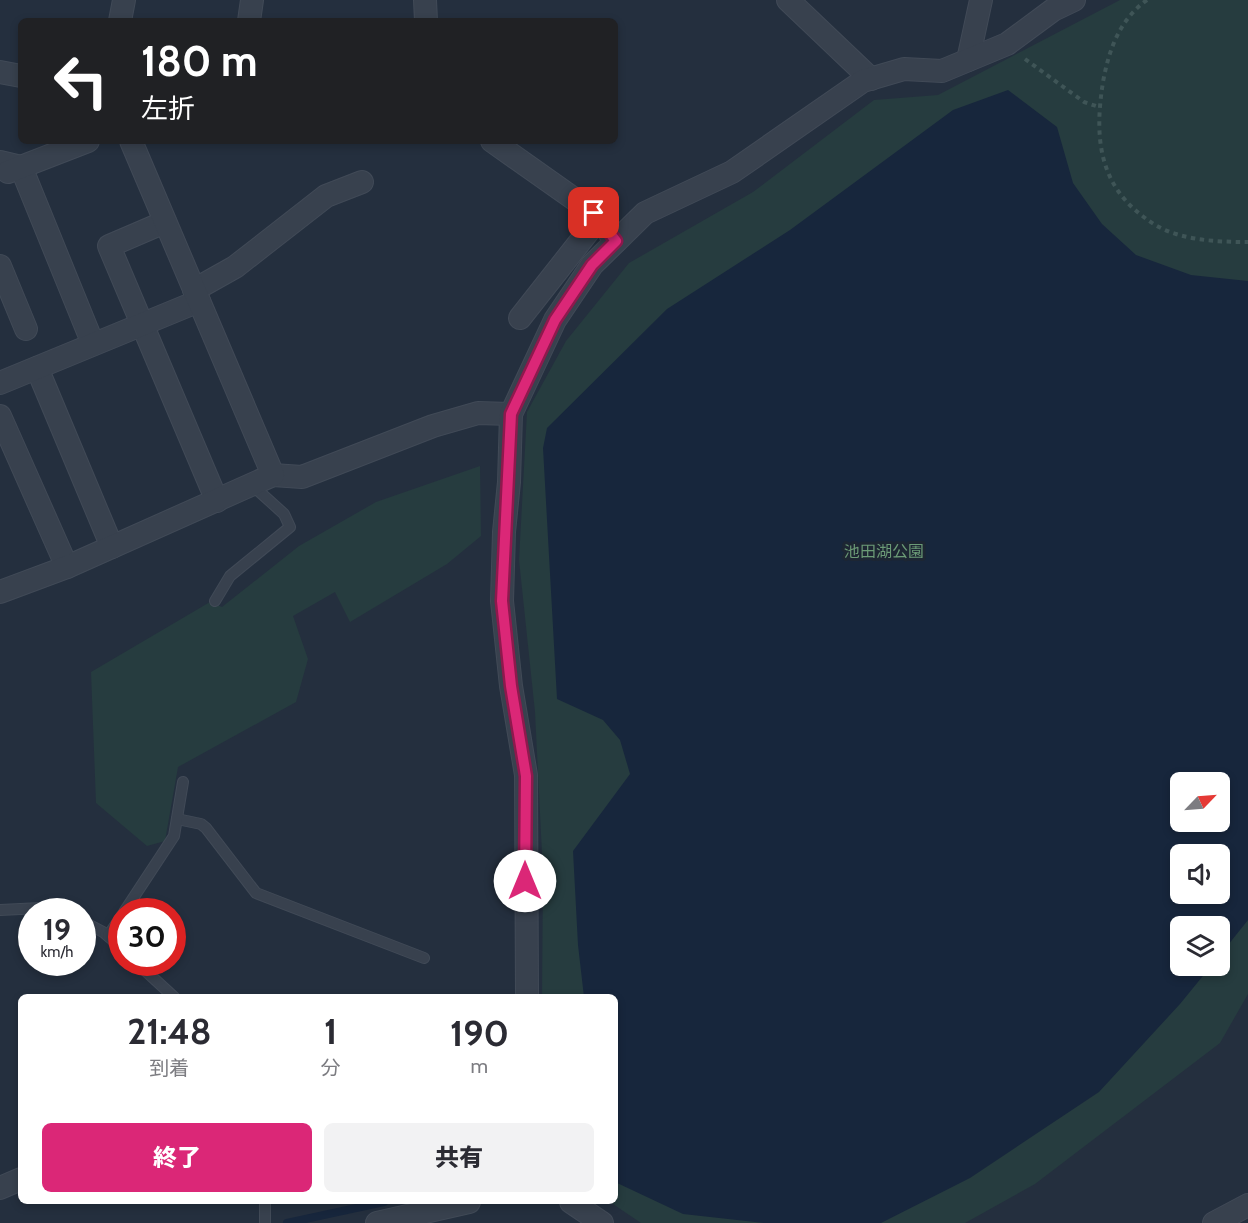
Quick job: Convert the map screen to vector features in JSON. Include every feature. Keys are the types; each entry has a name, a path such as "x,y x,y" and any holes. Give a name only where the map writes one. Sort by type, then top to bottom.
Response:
{"street":[{"path":"121,18 124,0"},
{"path":"249,18 252,0"},
{"path":"425,0 426,18"},
{"path":"788,0 871,79"},
{"path":"968,60 981,0"},
{"path":"527,994 526,776 511,686 502,601 511,414 555,320 592,265 645,213 732,172 863,81 904,69 942,71 1006,44 1053,10 1074,0"},
{"path":"0,72 18,75"},
{"path":"79,144 7,168 93,344"},
{"path":"132,144 273,476"},
{"path":"496,144 594,213 616,241"},
{"path":"0,383 142,324 197,296 326,196 362,182"},
{"path":"520,318 598,219"},
{"path":"165,222 109,246 217,501"},
{"path":"0,266 26,329"},
{"path":"37,368 112,547"},
{"path":"0,592 67,567 273,476 302,477 433,426 478,413 511,414"},
{"path":"0,416 67,567"},
{"path":"0,1188 18,1180"},
{"path":"377,1223 460,1204"},
{"path":"1214,1223 1248,1205"},
{"path":"574,1210 602,1223"}],"lane":[{"path":"215,601 230,576 290,527 284,514 252,485"},
{"path":"133,898 174,836 183,782"},
{"path":"177,819 201,824 206,828 256,893 424,958"},
{"path":"0,910 18,909"},
{"path":"96,929 108,936"},
{"path":"151,976 171,994"},
{"path":"264,1219 265,1204"}],"path":[{"path":"1148,0 1124,22 1111,50 1099,107 1100,142 1105,169 1116,190 1135,210 1156,226 1175,234 1199,239 1248,242"},
{"path":"1023,58 1084,102 1099,107"}],"green space":[{"name":"池田湖公園","path":"1120,0 1248,0 1248,994 1220,1043 1035,1184 965,1223 641,1223 613,1204 618,1204 618,994 542,994 543,874 535,712 519,560 527,412 566,341 629,263 753,192 874,100 938,95"},
{"path":"480,466 481,536 447,564 350,622 335,592 293,616 308,659 296,702 178,767 165,841 147,846 96,803 91,672 210,602 222,607 299,546 376,502"}],"water":[{"name":"池田湖公園","path":"1008,90 1057,127 1073,183 1102,224 1136,255 1191,275 1248,281 1248,920 1230,942 1230,916 1170,916 1170,976 1203,976 1099,1092 970,1178 881,1223 764,1223 683,1214 618,1183 618,994 584,994 578,945 573,851 630,774 620,740 603,720 557,699 543,448 547,428 667,309 790,230 953,110"}],"waterway":[{"path":"287,1223 375,1204"}],"route":[{"path":"525,881 526,776 511,686 502,601 511,414 555,320 592,265 616,241 594,213"}]}
